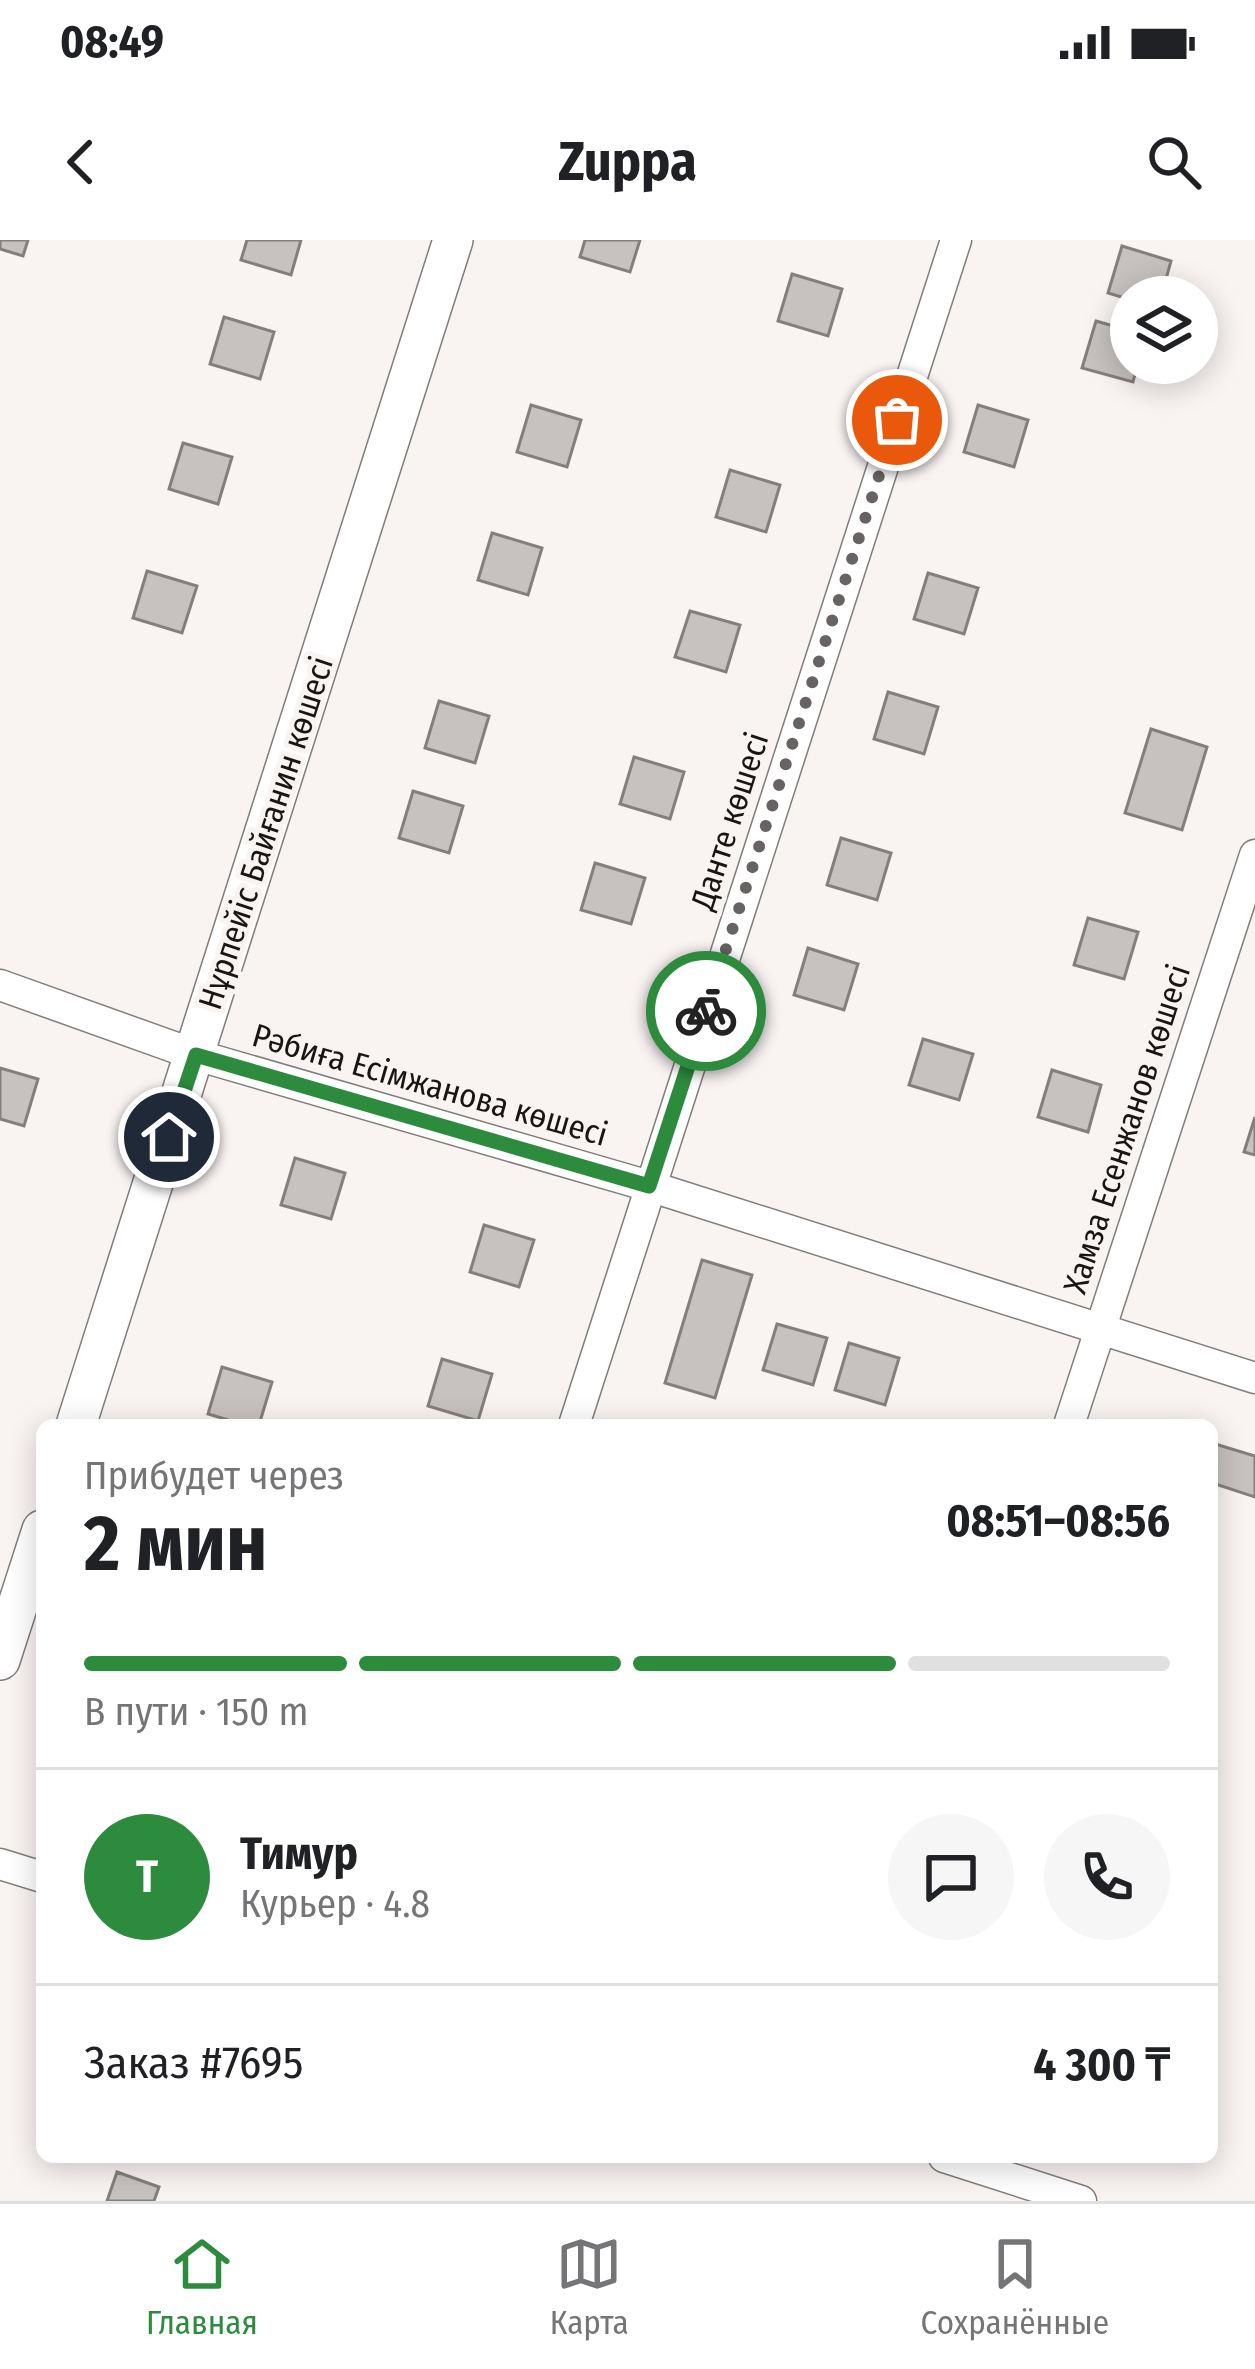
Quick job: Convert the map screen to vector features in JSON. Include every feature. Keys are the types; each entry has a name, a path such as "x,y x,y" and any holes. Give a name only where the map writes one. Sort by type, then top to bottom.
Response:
{"street":[{"name":"Нұрпейіс Байғанин көшесі","path":"78,1419 454,240"},
{"name":"Данте көшесі","path":"576,1419 956,240"},
{"name":"Хамза Есенжанов көшесі","path":"1071,1419 1255,855"},
{"name":"Рәбиға Есімжанова көшесі","path":"0,985 196,1055 649,1186 1255,1378"},
{"path":"0,1660 36,1549"},
{"path":"0,1864 36,1874"},
{"path":"963,2163 1081,2201"}],"building":[{"path":"0,240 28,240 23,256 0,249"},
{"path":"247,240 301,240 291,275 241,260"},
{"path":"585,240 640,240 630,272 580,257"},
{"path":"1122,246 1171,261 1167,276 1113,276"},
{"path":"792,274 842,289 828,336 778,321"},
{"path":"224,317 274,332 260,379 210,364"},
{"path":"1096,321 1110,325 1110,376 1082,368"},
{"path":"531,405 581,420 567,467 517,452"},
{"path":"978,405 1028,420 1014,467 964,452"},
{"path":"183,443 232,457 218,504 169,489"},
{"path":"730,470 780,485 766,532 716,517"},
{"path":"492,533 542,548 528,595 478,580"},
{"path":"147,571 197,586 182,633 133,618"},
{"path":"928,573 978,588 964,634 914,619"},
{"path":"690,611 740,625 726,672 675,657"},
{"path":"888,692 938,707 924,754 874,739"},
{"path":"439,701 489,716 475,763 425,748"},
{"path":"1151,729 1207,747 1182,830 1125,813"},
{"path":"634,757 684,772 670,819 620,804"},
{"path":"413,791 463,806 449,853 399,838"},
{"path":"841,838 891,853 877,900 827,885"},
{"path":"595,863 645,878 631,924 581,910"},
{"path":"1088,918 1138,932 1124,979 1074,965"},
{"path":"808,948 858,964 844,1010 794,995"},
{"path":"923,1039 973,1054 959,1100 909,1085"},
{"path":"0,1068 38,1079 24,1126 0,1119"},
{"path":"1052,1070 1101,1085 1088,1132 1038,1117"},
{"path":"1255,1117 1255,1155 1244,1152"},
{"path":"295,1158 345,1173 331,1219 281,1205"},
{"path":"484,1225 534,1240 519,1287 470,1272"},
{"path":"702,1260 752,1275 715,1398 665,1383"},
{"path":"777,1324 827,1338 813,1385 763,1370"},
{"path":"849,1343 899,1358 885,1405 835,1390"},
{"path":"442,1359 492,1374 479,1419 428,1406"},
{"path":"222,1367 272,1382 261,1419 208,1414"},
{"path":"1218,1445 1255,1456 1255,1497 1218,1485"},
{"path":"117,2172 159,2187 154,2201 107,2201"}],"way so far":[{"path":"706,1011 897,420"}],"route":[{"path":"169,1137 196,1055 649,1186 706,1011"}]}
